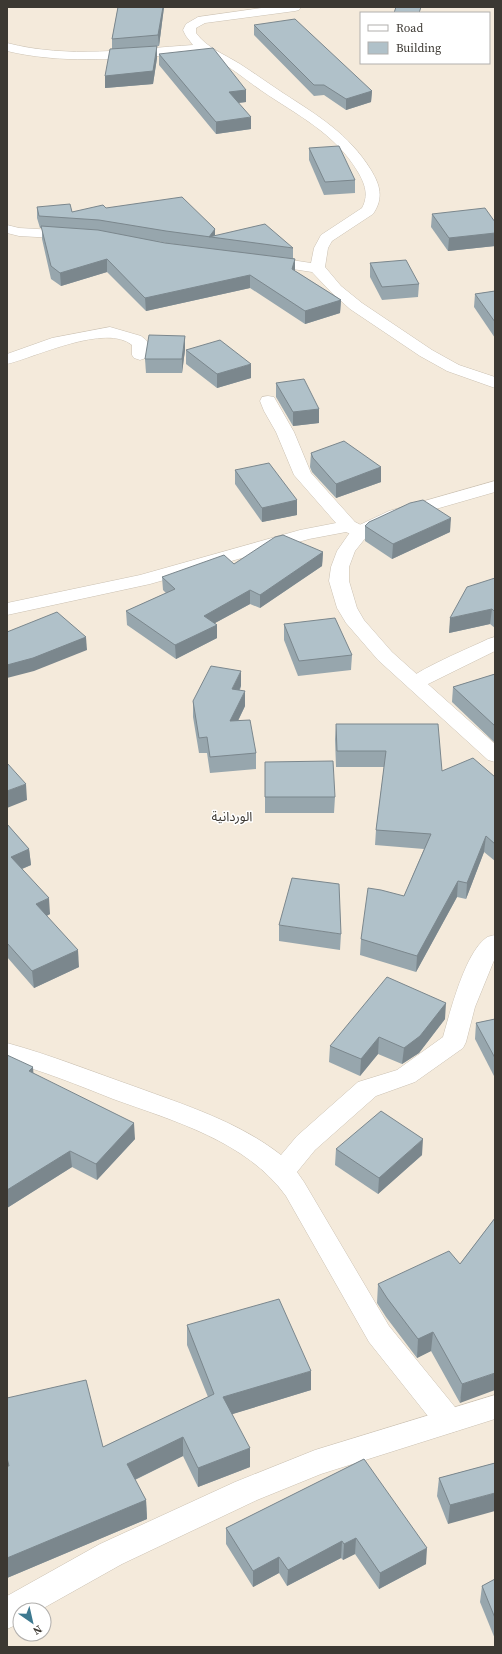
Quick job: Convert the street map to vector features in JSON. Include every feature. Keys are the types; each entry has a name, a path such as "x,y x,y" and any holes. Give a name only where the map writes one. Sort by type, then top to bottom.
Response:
{"street":[{"path":"295,7 202,20 192,23 189,29 190,34 204,49 223,59 335,133 354,154 363,167 375,190 372,205 368,211 326,238 321,248 318,268"},
{"path":"8,48 47,54 142,54 204,49"},
{"path":"7,229 19,232 83,236"},
{"path":"248,259 318,268 336,289 356,306 426,353 453,368 495,383"},
{"path":"7,359 58,341 110,332 135,339 140,343 140,355"},
{"path":"268,401 272,411 285,432 303,476 354,529"},
{"path":"7,608 143,580 307,534 354,529 395,514 495,486"},
{"path":"354,529 340,567 339,581 348,608 356,623 385,656 495,755"},
{"path":"415,683 495,643"},
{"path":"282,1172 306,1143 367,1089 406,1076 454,1042 463,1007 483,956 495,943"},
{"path":"7,1052 40,1062 172,1111 227,1135 268,1159 282,1172 295,1189 379,1334 449,1421"},
{"path":"7,1614 25,1602 111,1554 246,1490 316,1463 495,1407"}],"building":[{"path":"118,7 163,7 158,35 112,39"},
{"path":"396,7 421,7 419,12 394,12"},
{"path":"295,19 372,91 346,99 324,85 314,85 254,25"},
{"path":"157,46 153,71 105,76 110,49"},
{"path":"213,48 246,90 229,92 251,117 216,122 159,54"},
{"path":"339,146 355,180 325,182 309,148"},
{"path":"182,197 215,229 209,237 99,220 39,216 37,207 70,204 72,212 103,205 106,208"},
{"path":"485,208 495,222 495,233 449,238 432,214"},
{"path":"265,224 293,248 210,237"},
{"path":"41,226 98,230 165,243 295,259 292,269 341,300 305,311 250,275 145,298 107,259 60,273 51,266"},
{"path":"406,260 419,284 382,287 370,263"},
{"path":"495,291 495,322 475,294"},
{"path":"149,335 185,336 182,359 145,359"},
{"path":"220,340 251,364 217,374 186,350"},
{"path":"304,379 319,409 293,412 276,383"},
{"path":"344,441 381,467 336,484 313,458 311,453"},
{"path":"269,463 297,500 262,508 235,470"},
{"path":"423,500 451,518 393,544 365,526 369,522 410,503"},
{"path":"283,535 323,552 260,595 250,590 204,616 217,625 175,645 126,611 175,589 162,577 224,555 234,564 275,537"},
{"path":"495,578 495,612 492,609 450,618 467,587"},
{"path":"57,612 86,637 33,658 7,665 7,632"},
{"path":"335,618 352,655 299,661 284,624"},
{"path":"211,666 241,671 232,689 245,691 230,721 250,720 256,753 210,757 207,737 199,738 193,701"},
{"path":"495,674 495,726 453,687"},
{"path":"336,724 438,724 442,771 473,758 495,777 495,844 486,836 467,883 458,881 417,956 361,939 368,888 404,896 431,834 376,830 386,751 337,751"},
{"path":"333,761 335,797 265,797 265,762"},
{"path":"7,763 26,784 7,791"},
{"path":"7,824 29,849 11,857 49,898 36,904 78,950 32,971 7,943"},
{"path":"292,878 339,884 341,934 279,925"},
{"path":"387,977 446,1003 420,1036 404,1048 379,1037 361,1059 330,1046"},
{"path":"495,1019 495,1058 476,1023"},
{"path":"7,1055 33,1067 29,1071 134,1123 96,1164 70,1151 7,1190"},
{"path":"381,1111 423,1139 379,1178 336,1149"},
{"path":"495,1218 495,1373 462,1384 433,1332 418,1339 378,1284 449,1251 460,1264"},
{"path":"279,1299 311,1371 223,1397 250,1448 198,1468 183,1437 127,1464 146,1500 7,1558 7,1466 9,1466 7,1458 7,1398 86,1380 103,1447 214,1394 187,1325"},
{"path":"364,1459 427,1548 380,1573 356,1538 344,1544 342,1541 288,1570 279,1557 253,1571 226,1528"},
{"path":"495,1463 495,1493 450,1505 439,1478"},
{"path":"495,1579 495,1618 482,1586"}],"district":[{"name":"الوردانية","path":"232,816"}]}
